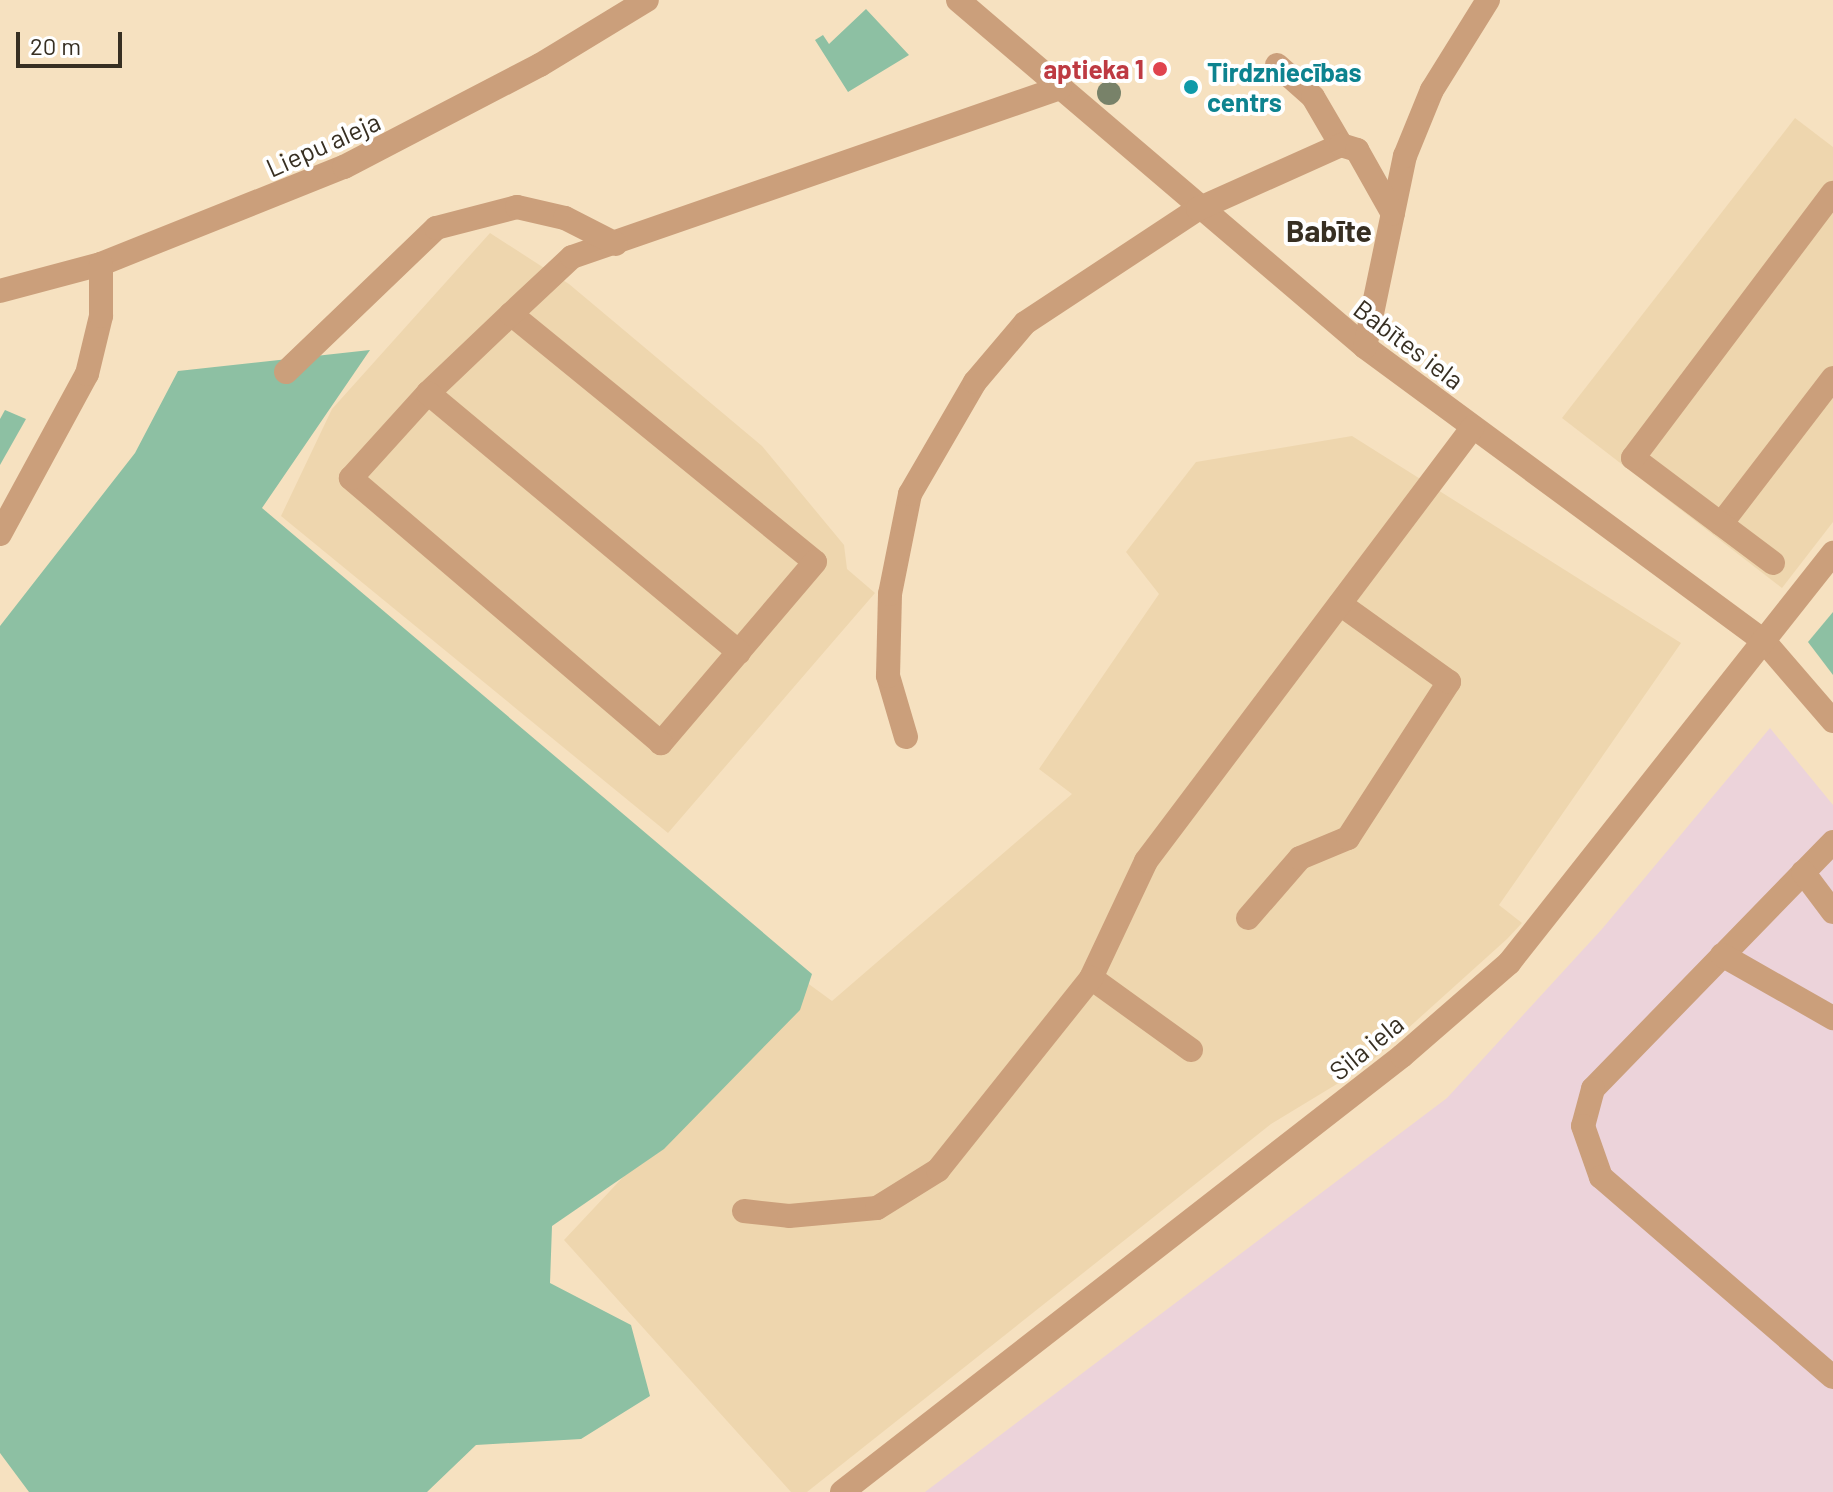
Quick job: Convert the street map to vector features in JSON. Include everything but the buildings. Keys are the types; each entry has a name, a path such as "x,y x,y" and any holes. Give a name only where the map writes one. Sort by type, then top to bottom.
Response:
{"street":[{"name":"Liepu aleja","path":"0,291 101,264 344,167 513,80 647,0"},
{"name":"Babītes iela","path":"958,0 1198,209 1365,347 1763,640 1833,721"},
{"path":"1365,347 1405,156 1432,90 1488,0"},
{"path":"1277,65 1313,97 1341,145"},
{"path":"511,314 815,562 661,743 351,478 428,393 511,314 572,257 1060,88"},
{"path":"906,737 888,662 890,594 910,494 975,382 1025,323 1198,209 1341,145 1357,150 1393,214"},
{"path":"1773,563 1633,458 1833,193"},
{"path":"286,372 436,228 517,207 565,218 616,244"},
{"path":"0,534 87,374 101,316 101,264"},
{"path":"1721,524 1833,378"},
{"path":"428,393 739,652"},
{"path":"744,1211 789,1216 877,1208 938,1170 1091,978 1146,861 1473,427"},
{"name":"Sila iela","path":"842,1492 1402,1056 1509,963 1833,553"},
{"path":"1248,918 1300,858 1348,838 1449,682 1340,604"},
{"path":"1833,842 1593,1089 1583,1126 1601,1177 1833,1377"},
{"path":"1803,872 1833,912"},
{"path":"1722,955 1833,1018"},
{"path":"1091,978 1191,1050"}],"shaded area":[{"path":"1795,118 1833,147 1833,522 1782,588 1562,418"},
{"path":"490,233 569,284 762,446 844,545 847,569 875,593 668,833 281,516 332,409"},
{"path":"1352,436 1681,643 1499,905 1522,923 1507,939 1365,1067 1271,1124 807,1492 791,1492 564,1240 806,982 832,1001 1072,794 1039,769 1159,594 1126,552 1196,462"},
{"path":"1770,728 1833,805 1833,1492 925,1492 1447,1098 1602,929"}],"green space":[{"path":"866,9 909,55 848,92 815,40 823,35 829,44"},
{"path":"370,350 262,508 812,974 800,1010 664,1149 552,1226 550,1283 631,1325 650,1396 581,1439 476,1445 427,1492 29,1492 0,1453 0,626 135,453 178,371"},
{"path":"5,410 26,419 0,465 0,419"},
{"path":"1833,612 1833,675 1808,642"}],"place":[{"name":"aptieka 1","path":"1160,69"},
{"name":"Tirdzniecības centrs","path":"1191,87"}],"district":[{"name":"Babīte","path":"1329,230"}]}
